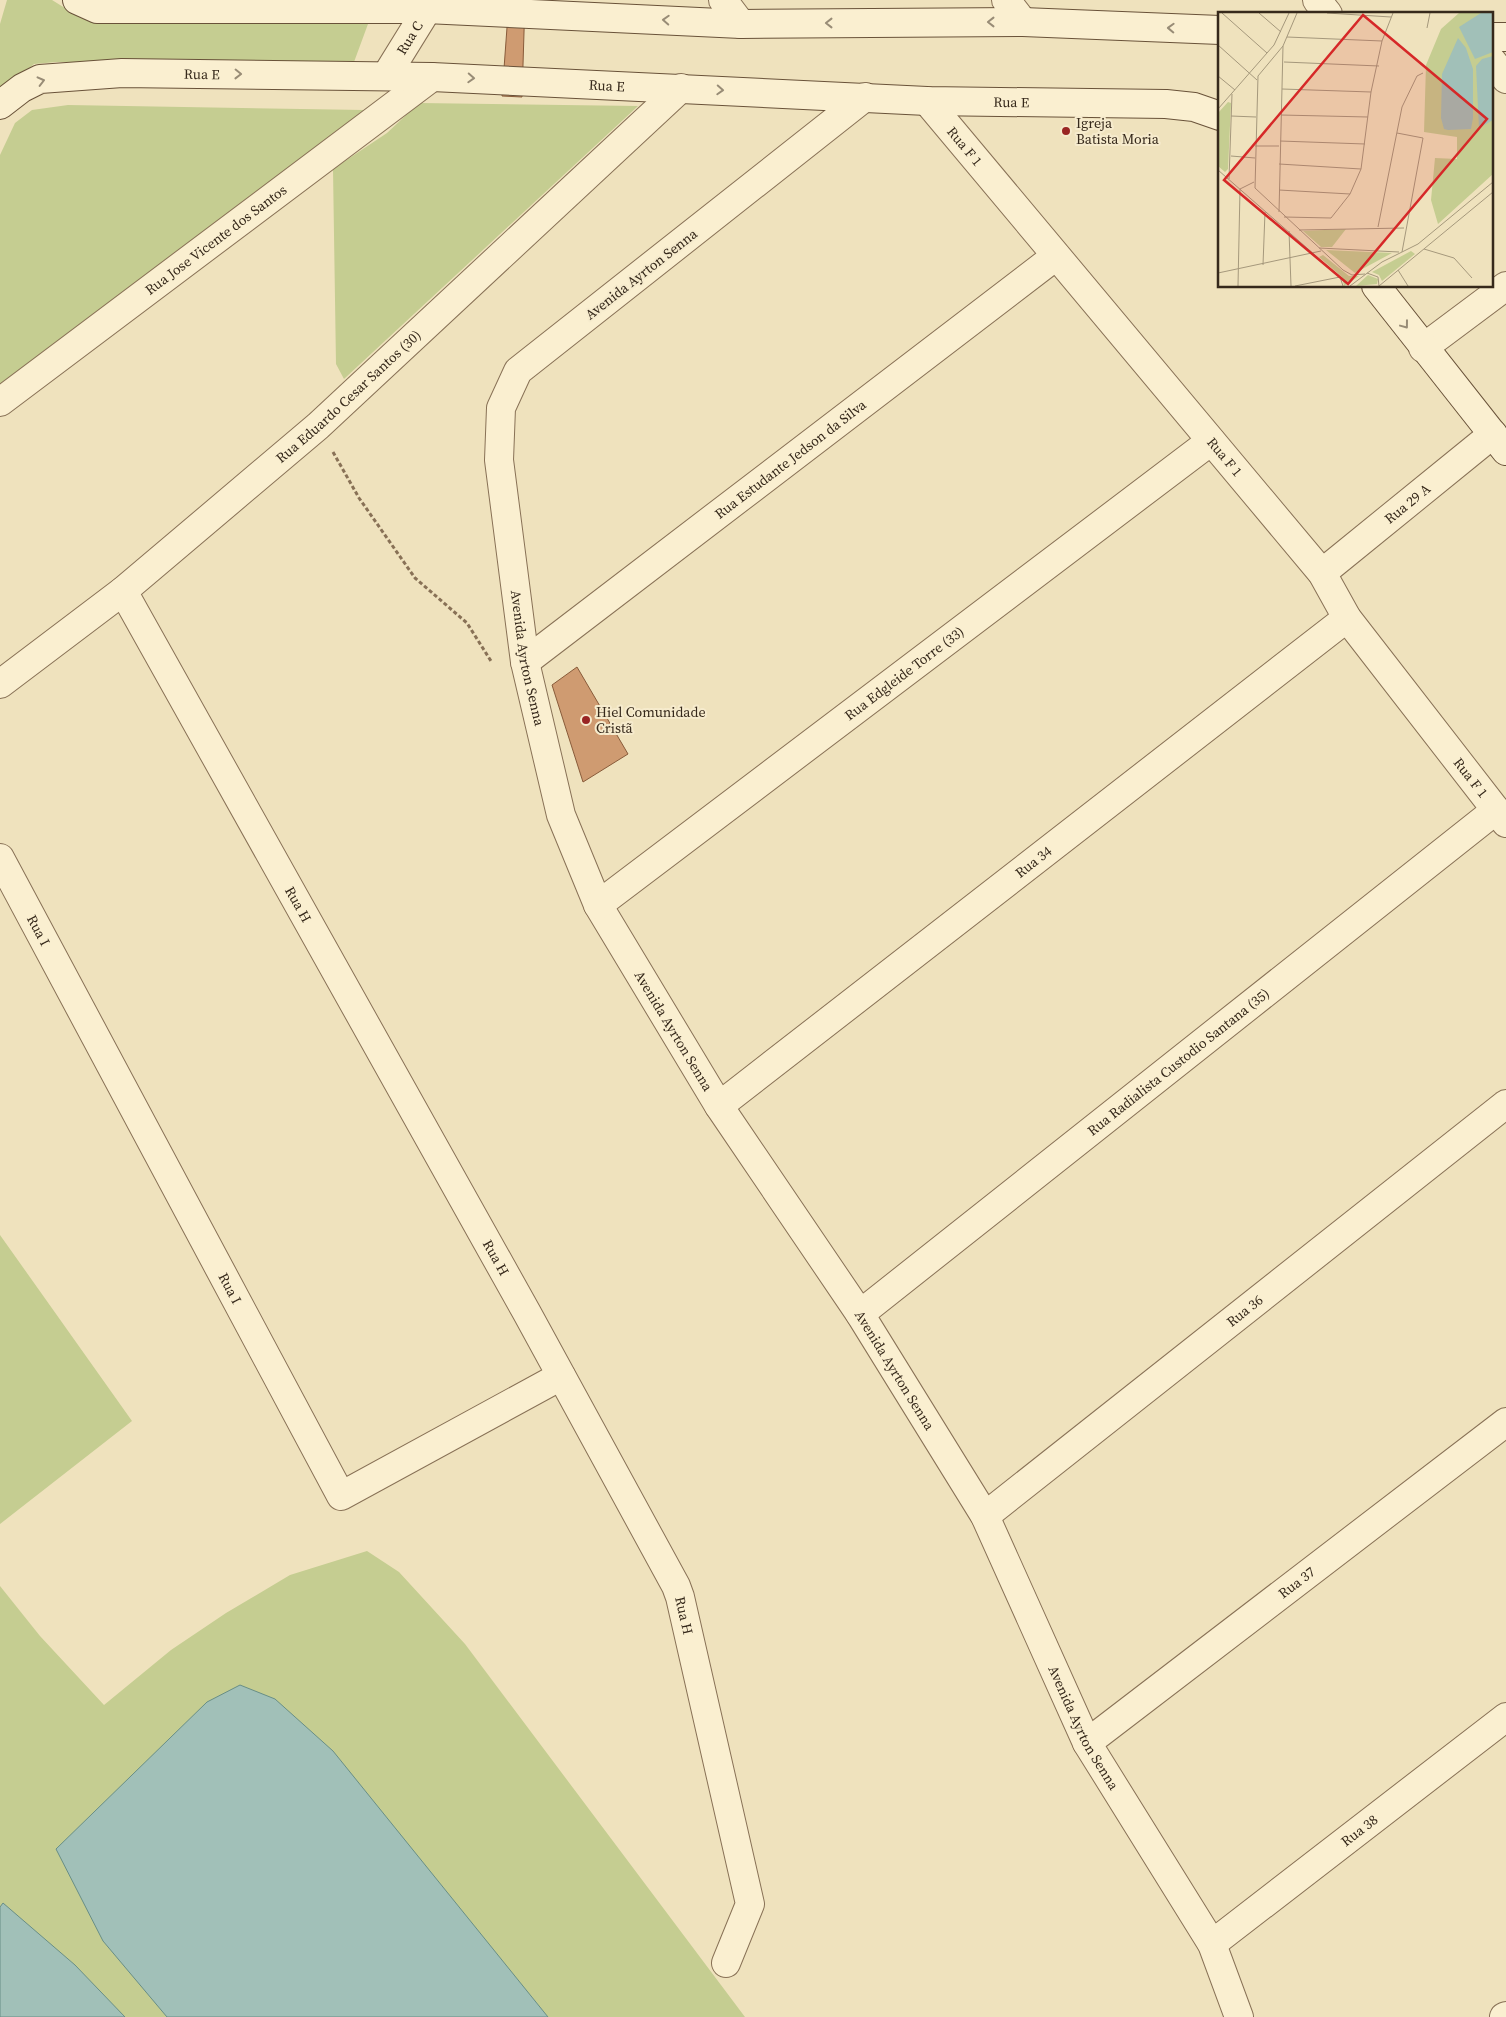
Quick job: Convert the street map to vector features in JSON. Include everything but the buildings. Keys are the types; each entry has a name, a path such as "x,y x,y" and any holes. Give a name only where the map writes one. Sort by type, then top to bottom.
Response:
{"street":[{"path":"722,0 741,24"},
{"path":"1006,0 1022,22"},
{"path":"1317,0 1326,12"},
{"path":"93,3 430,4 741,24 1022,22 1218,30"},
{"name":"Rua C","path":"386,76 430,4"},
{"path":"1494,64 1506,79"},
{"name":"Rua E","path":"0,105 22,88 40,79 122,72 432,77 927,101 1166,104 1194,107 1218,115"},
{"name":"Rua Jose Vicente dos Santos","path":"0,402 432,77"},
{"name":"Rua Eduardo Cesar Santos (30)","path":"0,684 122,591 318,426 681,88"},
{"name":"Avenida Ayrton Senna","path":"865,97 518,371 501,408 499,460 525,662 561,815 598,905 718,1106 860,1314 985,1516 1087,1743 1212,1944 1239,2017"},
{"name":"Rua F 1","path":"927,101 1322,573 1347,618 1501,816"},
{"name":"Rua Estudante Jedson da Silva","path":"525,662 1056,256"},
{"path":"1423,348 1506,286"},
{"path":"1378,288 1499,443"},
{"name":"Rua Edgleide Torre (33)","path":"598,905 1211,442"},
{"name":"Rua 29 A","path":"1322,573 1499,443"},
{"name":"Rua H","path":"122,591 561,1376 676,1586 750,1904 726,1963"},
{"name":"Rua 34","path":"718,1106 1347,618"},
{"name":"Rua Radialista Custodio Santana (35)","path":"860,1314 1501,816"},
{"name":"Rua I","path":"0,858 341,1496 561,1376"},
{"name":"Rua 36","path":"985,1516 1506,1104"},
{"name":"Rua 37","path":"1087,1743 1506,1422"},
{"name":"Rua 38","path":"1212,1944 1506,1717"}],"path":[{"path":"318,426 359,498 415,578 467,623 492,661"}],"green space":[{"path":"7,0 52,0 81,18 128,22 368,24 354,62 56,62 34,64 0,94 0,24"},
{"path":"419,103 638,106 344,379 336,364 333,169 387,133"},
{"path":"68,105 364,110 0,390 0,155 15,123 32,110"},
{"path":"0,1235 132,1421 0,1524"},
{"path":"367,1551 399,1572 465,1644 745,2017 0,2017 0,1586 40,1636 104,1705 171,1650 226,1613 290,1575"}],"water":[{"path":"240,1685 275,1699 333,1751 548,2017 167,2017 103,1941 56,1849 207,1702"},
{"path":"3,1903 75,1965 125,2017 0,2017 0,1907"}],"place":[{"name":"Igreja Batista Moria","path":"1066,131"},
{"name":"Hiel Comunidade Cristã","path":"586,720"}]}
